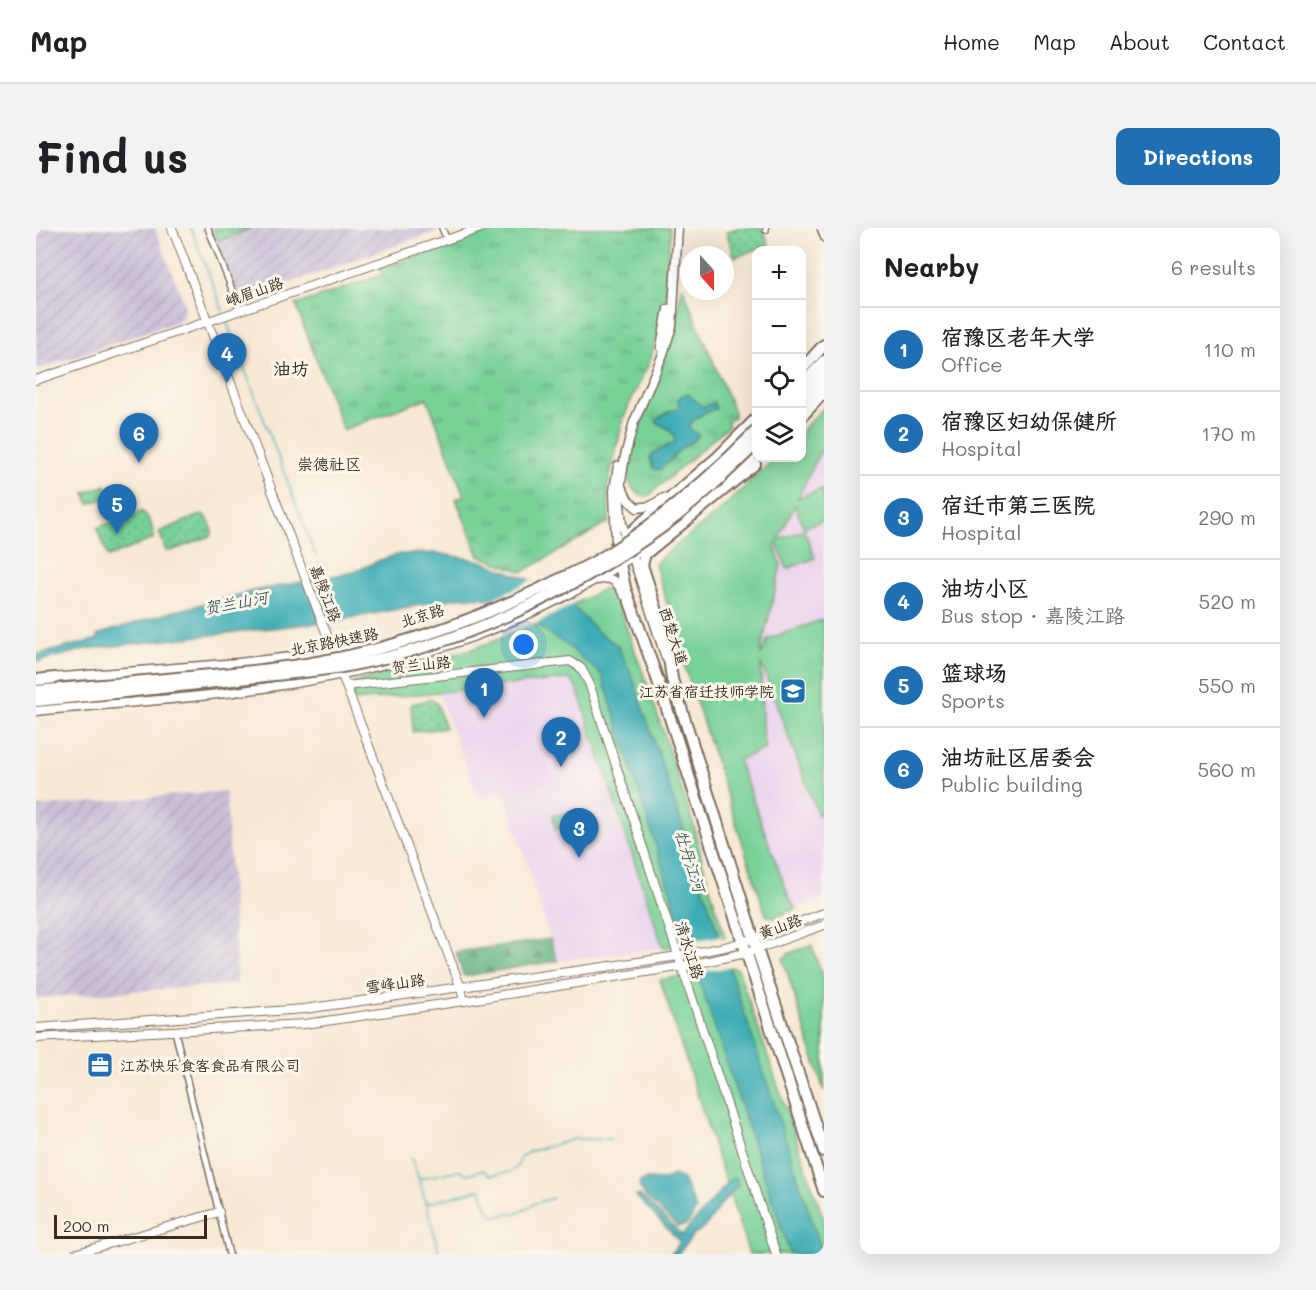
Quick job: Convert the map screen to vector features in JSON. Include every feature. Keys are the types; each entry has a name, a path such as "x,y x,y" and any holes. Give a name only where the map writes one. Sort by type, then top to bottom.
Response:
{"highway":[{"path":"806,364 824,348"},
{"path":"806,380 824,361"},
{"path":"806,391 824,373"},
{"path":"806,411 824,392"},
{"path":"616,545 697,476 752,425"},
{"name":"北京路快速路","path":"36,701 320,662 361,653 465,621 528,594 606,555 684,498 752,435"},
{"name":"北京路快速路","path":"36,691 125,687 345,667 409,651 457,635 492,622 570,585 614,560 685,509 752,448"},
{"path":"672,679 667,642 642,560 645,554 758,462"},
{"path":"676,526 729,485"},
{"name":"西楚大道","path":"616,545 625,588 659,685 824,1191"},
{"path":"36,680 55,678"},
{"name":"西楚大道","path":"672,679 824,1151"}],"main road":[{"name":"西楚大道","path":"672,679 619,511 625,456 634,422 663,354 672,326 676,228"},
{"name":"西楚大道","path":"616,545 614,491 620,456 634,410 662,345 668,316 676,228"},
{"path":"806,368 824,348"},
{"path":"806,400 824,382"},
{"path":"626,537 661,514 752,425"},
{"path":"36,711 251,690 381,666 432,651 517,619 583,586 676,526 726,483 752,456"},
{"path":"621,487 632,505 644,508 651,506 697,476"},
{"name":"北京路","path":"55,678 238,663 366,647 431,629 498,605 586,563 616,545"},
{"path":"583,586 605,578 612,578 618,584 659,685"}],"street":[{"name":"嘉陵江路","path":"172,228 464,1001"},
{"path":"208,228 240,310"},
{"path":"442,228 447,240"},
{"name":"峨眉山路","path":"36,380 481,228"},
{"path":"820,228 824,239"},
{"name":"贺兰山路","path":"346,686 570,662"},
{"name":"清水江路","path":"570,662 581,668 589,683 776,1254"},
{"name":"黄山路","path":"756,944 824,913"},
{"name":"黄山路","path":"744,947 824,925"},
{"name":"雪峰山路","path":"36,1028 304,1009 687,955 725,946 744,947"},
{"name":"雪峰山路","path":"36,1038 305,1024 681,967 729,957 744,947"},
{"path":"175,1031 229,1254"},
{"path":"74,1254 219,1212"}],"shaded area":[{"path":"36,228 155,228 184,303 183,316 178,321 36,370"},
{"path":"211,228 436,228 437,231 239,301"},
{"name":"江苏省宿迁技师学院","path":"824,448 824,898 796,909 790,900 738,760 765,749 762,731 761,650 781,565 775,545"},
{"path":"571,680 577,688 663,948 557,961 505,793 478,797 438,692"},
{"path":"226,791 237,984 36,998 36,807"}],"green space":[{"path":"213,228 252,228 218,241"},
{"path":"498,228 669,228 670,232 665,308 650,361 622,424 608,485 609,522 523,572 479,556 456,499 464,496 427,398 343,430 296,305 382,275 380,269"},
{"path":"737,228 763,228 769,245 752,246 752,251 735,257 734,246 731,246 726,232"},
{"path":"680,297 680,300 688,300 734,412 734,417 727,422 729,425 647,497 633,489 628,474 629,453 644,404 668,349"},
{"path":"824,407 824,448 798,498 821,489 824,497 824,520 804,528 795,505 778,540 804,530 815,558 787,569 777,543 775,547 781,565 761,656 768,639 824,619 824,813 818,815 761,663 762,731 765,749 738,760 790,900 796,909 774,918 766,915 678,646 677,634 655,565 658,560 717,513 771,462 806,462 806,426"},
{"path":"106,485 110,496 89,504 85,493"},
{"path":"142,511 151,524 153,539 108,557 97,528"},
{"path":"204,515 209,522 211,536 166,551 159,532"},
{"path":"605,588 610,588 614,593 651,695 694,826 703,865 725,937 663,948 577,688 571,680 354,701 350,690 358,681 475,648 533,626"},
{"path":"432,699 437,704 445,728 413,732 411,704"},
{"path":"577,811 579,826 555,829 553,815"},
{"path":"550,939 557,961 465,976 456,952"},
{"path":"812,945 824,982 824,1091 783,959 788,954"},
{"path":"731,967 738,969 824,1220 824,1254 749,1254 660,980"}],"water":[{"path":"688,394 703,407 714,403 716,409 697,417 689,426 698,434 698,437 683,447 661,468 658,470 653,468 650,458 653,453 675,442 672,432 656,420 671,410 677,410 678,399"},
{"path":"437,553 481,561 533,581 570,603 597,631 617,645 633,678 823,1254 790,1254 684,935 602,675 569,647 512,608 493,599 463,597 335,621 87,649 36,662 36,655 98,639 97,635 164,614 253,591 354,572 400,554"},
{"path":"673,1175 683,1179 696,1209 688,1224 678,1227 646,1197 639,1186 640,1182 647,1179 664,1180"},
{"path":"736,1177 738,1185 704,1228 694,1234 678,1254 671,1254 680,1242 636,1196 640,1195 682,1235 732,1178"}],"pier":[{"path":"534,579 574,604 531,626 493,599"},
{"path":"721,936 731,967 695,973 685,942"}],"waterway":[{"path":"191,228 223,311"},
{"path":"226,320 316,556"},
{"path":"319,563 324,577"},
{"path":"419,1179 459,1171 468,1174 483,1170 490,1175 510,1172 518,1166 520,1158 528,1152 575,1139 610,1139"},
{"path":"411,1158 419,1179 438,1254"},
{"path":"425,1204 481,1189 488,1211 495,1216 518,1213 536,1203 553,1198"}],"place":[{"name":"油坊小区","path":"227,383"},
{"name":"油坊社区居委会","path":"139,463"},
{"name":"篮球场","path":"117,534"},
{"name":"江苏省宿迁技师学院","path":"793,691"},
{"name":"宿豫区老年大学","path":"484,718"},
{"name":"宿豫区妇幼保健所","path":"561,767"},
{"name":"宿迁市第三医院","path":"579,858"},
{"name":"江苏快乐食客食品有限公司","path":"100,1065"}],"district":[{"name":"油坊","path":"291,368"},
{"name":"崇德社区","path":"329,463"}],"water label":[{"name":"贺兰山河","path":"236,602"},
{"name":"牡丹江河","path":"691,861"}]}
